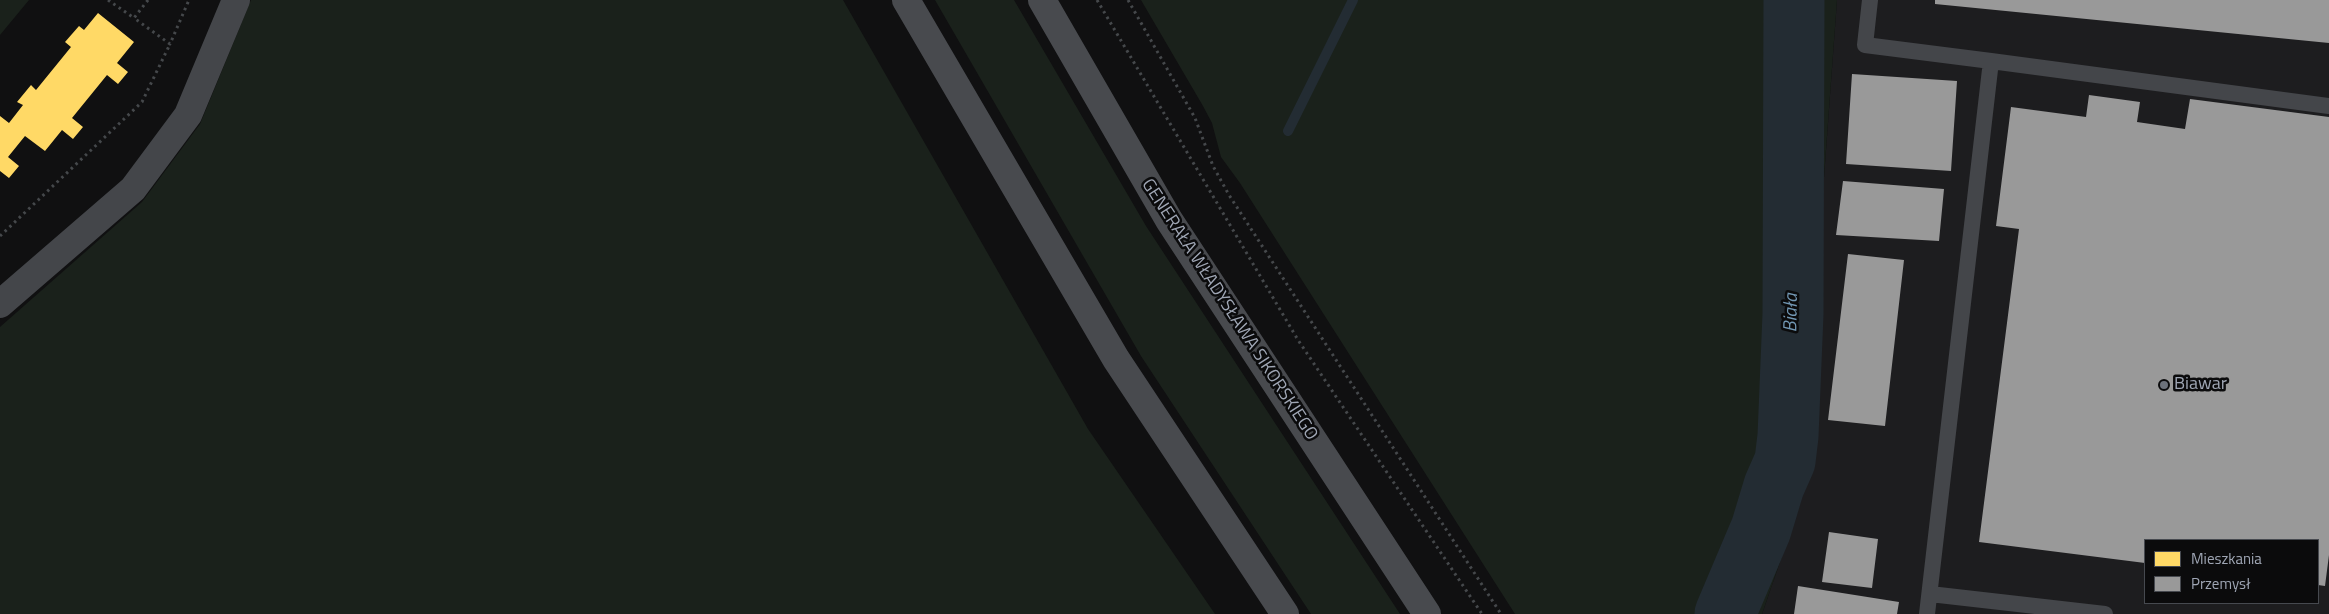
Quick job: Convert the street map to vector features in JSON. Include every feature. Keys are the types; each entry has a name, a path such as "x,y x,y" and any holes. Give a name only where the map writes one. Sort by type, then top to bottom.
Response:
{"main road":[{"path":"906,0 1116,359 1286,614"},
{"name":"GENERAŁA WŁADYSŁAWA SIKORSKIEGO","path":"1042,0 1168,220 1427,614"}],"street":[{"path":"0,304 134,188 188,115 236,0"}],"lane":[{"path":"1870,0 1865,45 2329,106"},
{"path":"1927,614 1990,61"},
{"path":"1930,594 2105,614"}],"path":[{"path":"108,0 170,44"},
{"path":"134,18 148,0"},
{"path":"0,236 142,102 189,0"},
{"path":"1097,0 1298,340 1482,614"},
{"path":"1128,0 1195,118 1213,166 1229,195 1501,614"}],"shaded area":[{"path":"0,0 29,0 0,35"},
{"path":"251,0 843,0 1088,429 1215,614 0,614 0,327 142,202 200,124"},
{"path":"935,0 1014,0 1146,226 1400,614 1311,614 1141,356"},
{"path":"1141,0 1837,0 1800,504 1762,614 1515,614 1240,183 1221,157 1212,123"},
{"path":"1837,0 2329,0 2329,614 1762,614 1800,504"}],"building: Mieszkania":[{"path":"98,13 134,42 117,63 128,72 118,84 107,75 72,118 83,127 73,139 62,130 45,151 25,136 8,157 19,166 9,178 0,171 0,116 9,123 23,105 17,102 31,85 36,90 71,47 65,42 79,26 84,30"}],"building: Przemysł":[{"path":"1935,0 2329,0 2329,43 1935,4"},
{"path":"1852,74 1957,81 1951,171 1846,164"},
{"name":"Biawar","path":"2089,95 2140,102 2137,122 2185,129 2190,99 2329,117 2329,555 2325,586 2319,585 2319,539 2144,539 2144,563 1979,542 2019,229 1996,226 2011,107 2086,117"},
{"path":"1843,181 1944,189 1939,241 1836,235"},
{"path":"1848,254 1904,260 1885,426 1828,420"},
{"path":"1829,532 1878,539 1872,588 1822,582"},
{"path":"1798,586 1899,602 1897,614 1794,614"}],"waterway":[{"path":"1288,131 1353,0"},
{"name":"Biała","path":"1725,614 1761,529 1774,486 1785,461 1788,436 1793,314 1794,0"}],"place":[{"name":"Biawar","path":"2164,385"}]}
